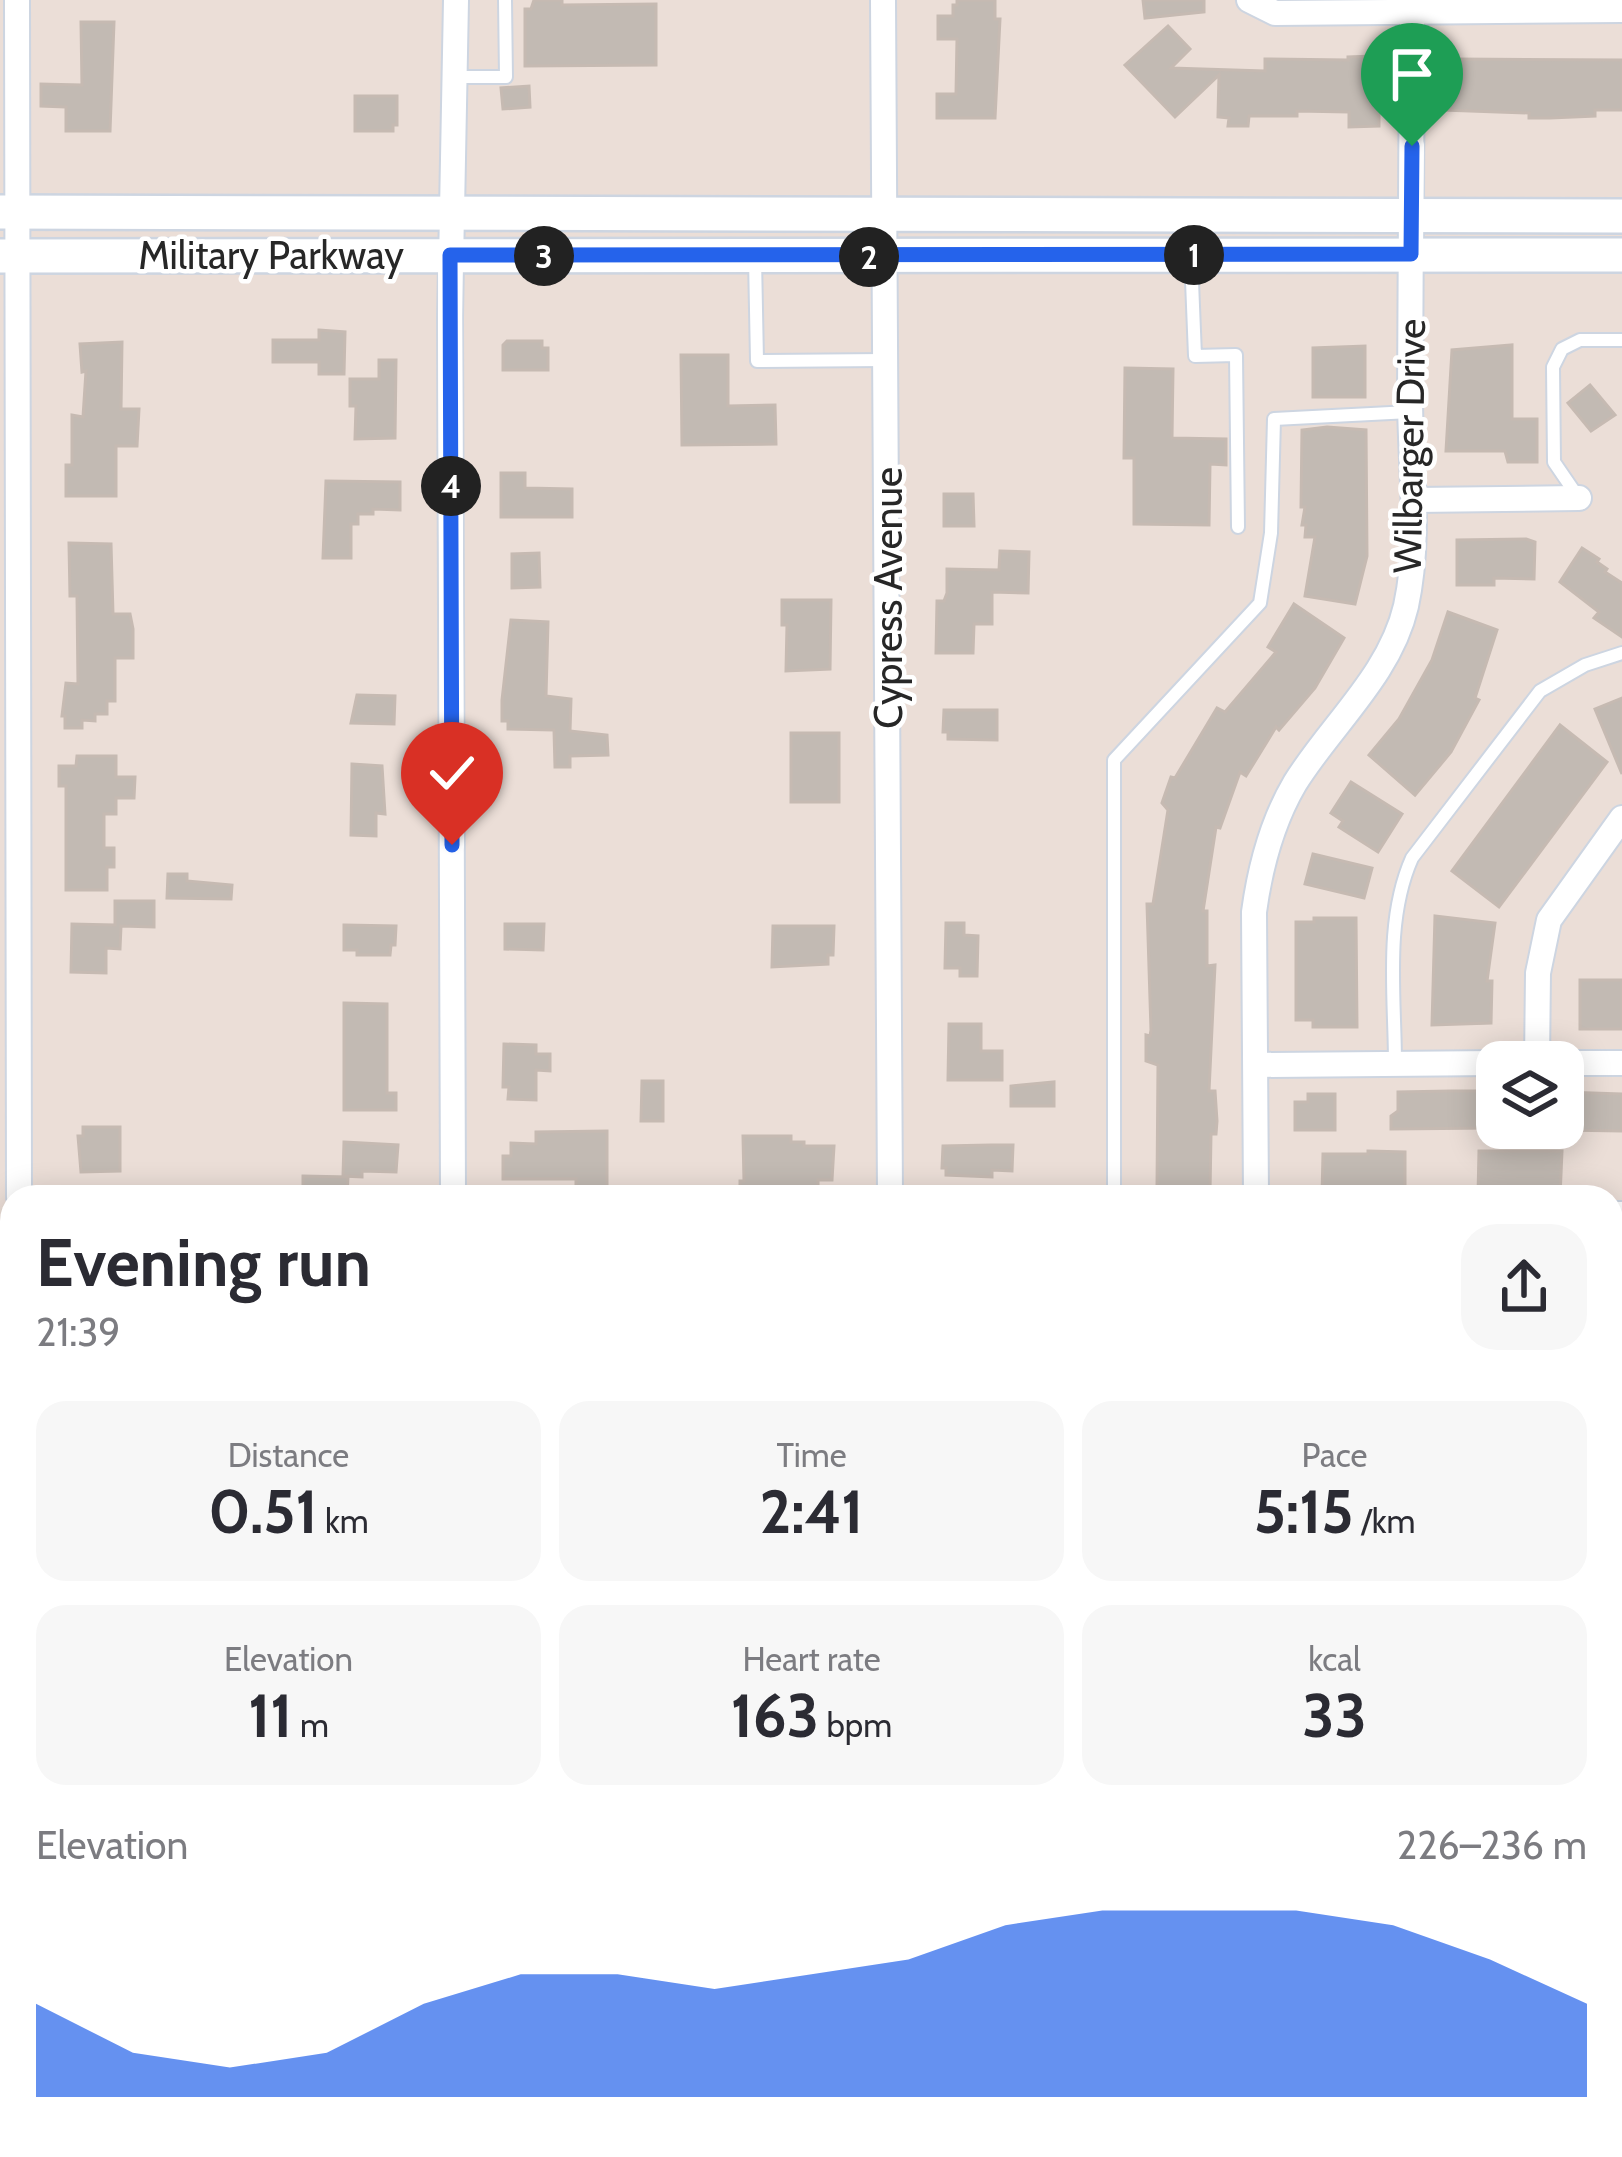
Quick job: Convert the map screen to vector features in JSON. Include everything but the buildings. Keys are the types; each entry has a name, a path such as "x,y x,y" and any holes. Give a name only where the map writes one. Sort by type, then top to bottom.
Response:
{"main road":[{"name":"Military Parkway","path":"8,212 1622,216"},
{"name":"Military Parkway","path":"7,256 1622,255"}],"street":[{"path":"17,0 7,256 19,1185"},
{"path":"453,1185 450,255 456,0"},
{"name":"Cypress Avenue","path":"883,0 890,1185"},
{"path":"1253,3 1275,13 1622,10"},
{"name":"Wilbarger Drive","path":"1256,1185 1254,912 1260,872 1294,784 1393,642 1405,608 1415,500 1410,412 1412,14"},
{"path":"1415,500 1579,498"},
{"path":"1537,1041 1538,973 1549,920 1622,818"},
{"path":"1256,1065 1476,1063"},
{"path":"1584,1063 1622,1064"}],"lane":[{"path":"455,76 506,77 505,0"},
{"path":"1191,255 1195,356 1236,355 1238,527"},
{"path":"755,257 757,361 887,360"},
{"path":"1579,498 1554,462 1553,367 1562,349 1580,340 1622,340"},
{"path":"1114,1185 1114,760 1260,603 1271,533 1274,419 1410,412"},
{"path":"1395,1064 1395,917 1400,885 1412,858 1540,691 1585,665 1622,653"}],"route":[{"path":"452,845 450,255 1411,254 1412,146"}]}
